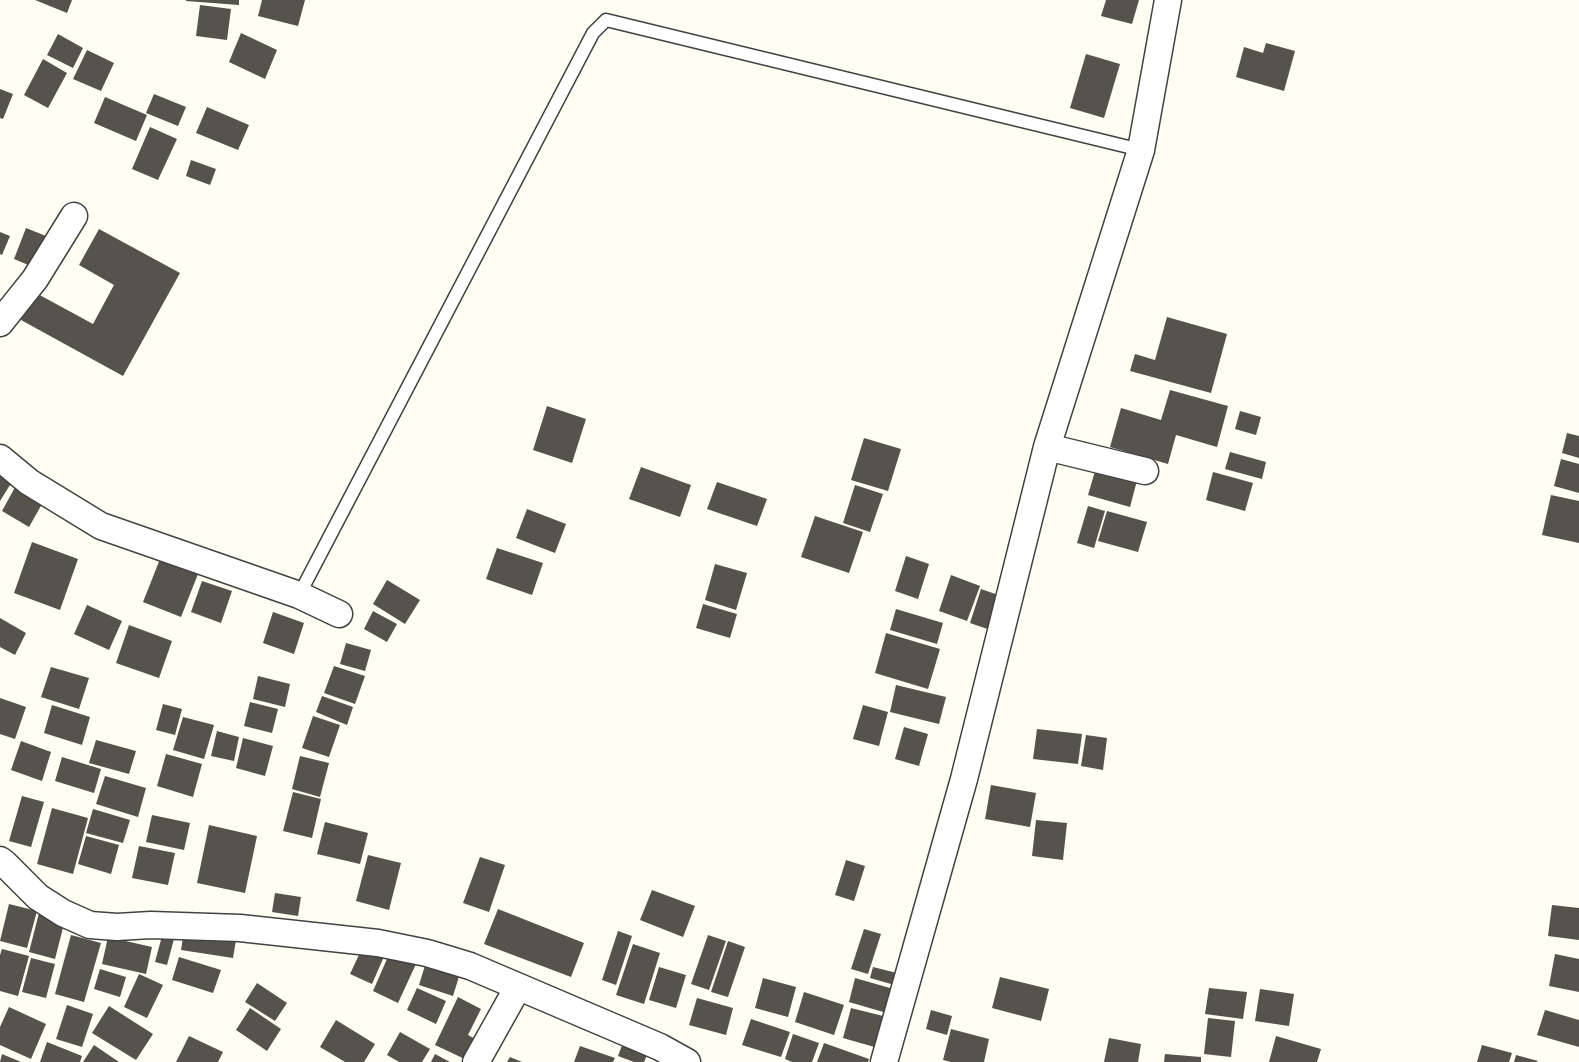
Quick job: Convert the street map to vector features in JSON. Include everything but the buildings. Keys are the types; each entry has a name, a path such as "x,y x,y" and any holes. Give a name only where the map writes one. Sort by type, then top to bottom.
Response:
{"street":[{"path":"884,1062 964,779 1047,447 1141,150 1168,0"},
{"path":"0,322 34,280 74,216"},
{"path":"1047,447 1145,471"},
{"path":"0,458 29,482 101,526 299,595 340,614"},
{"path":"0,860 38,897 63,913 90,925 117,927 151,924 240,928 378,943 427,953 461,964 660,1047 687,1062"},
{"path":"476,1062 518,988"}],"lane":[{"path":"299,595 593,33 606,20 1141,150"}]}
